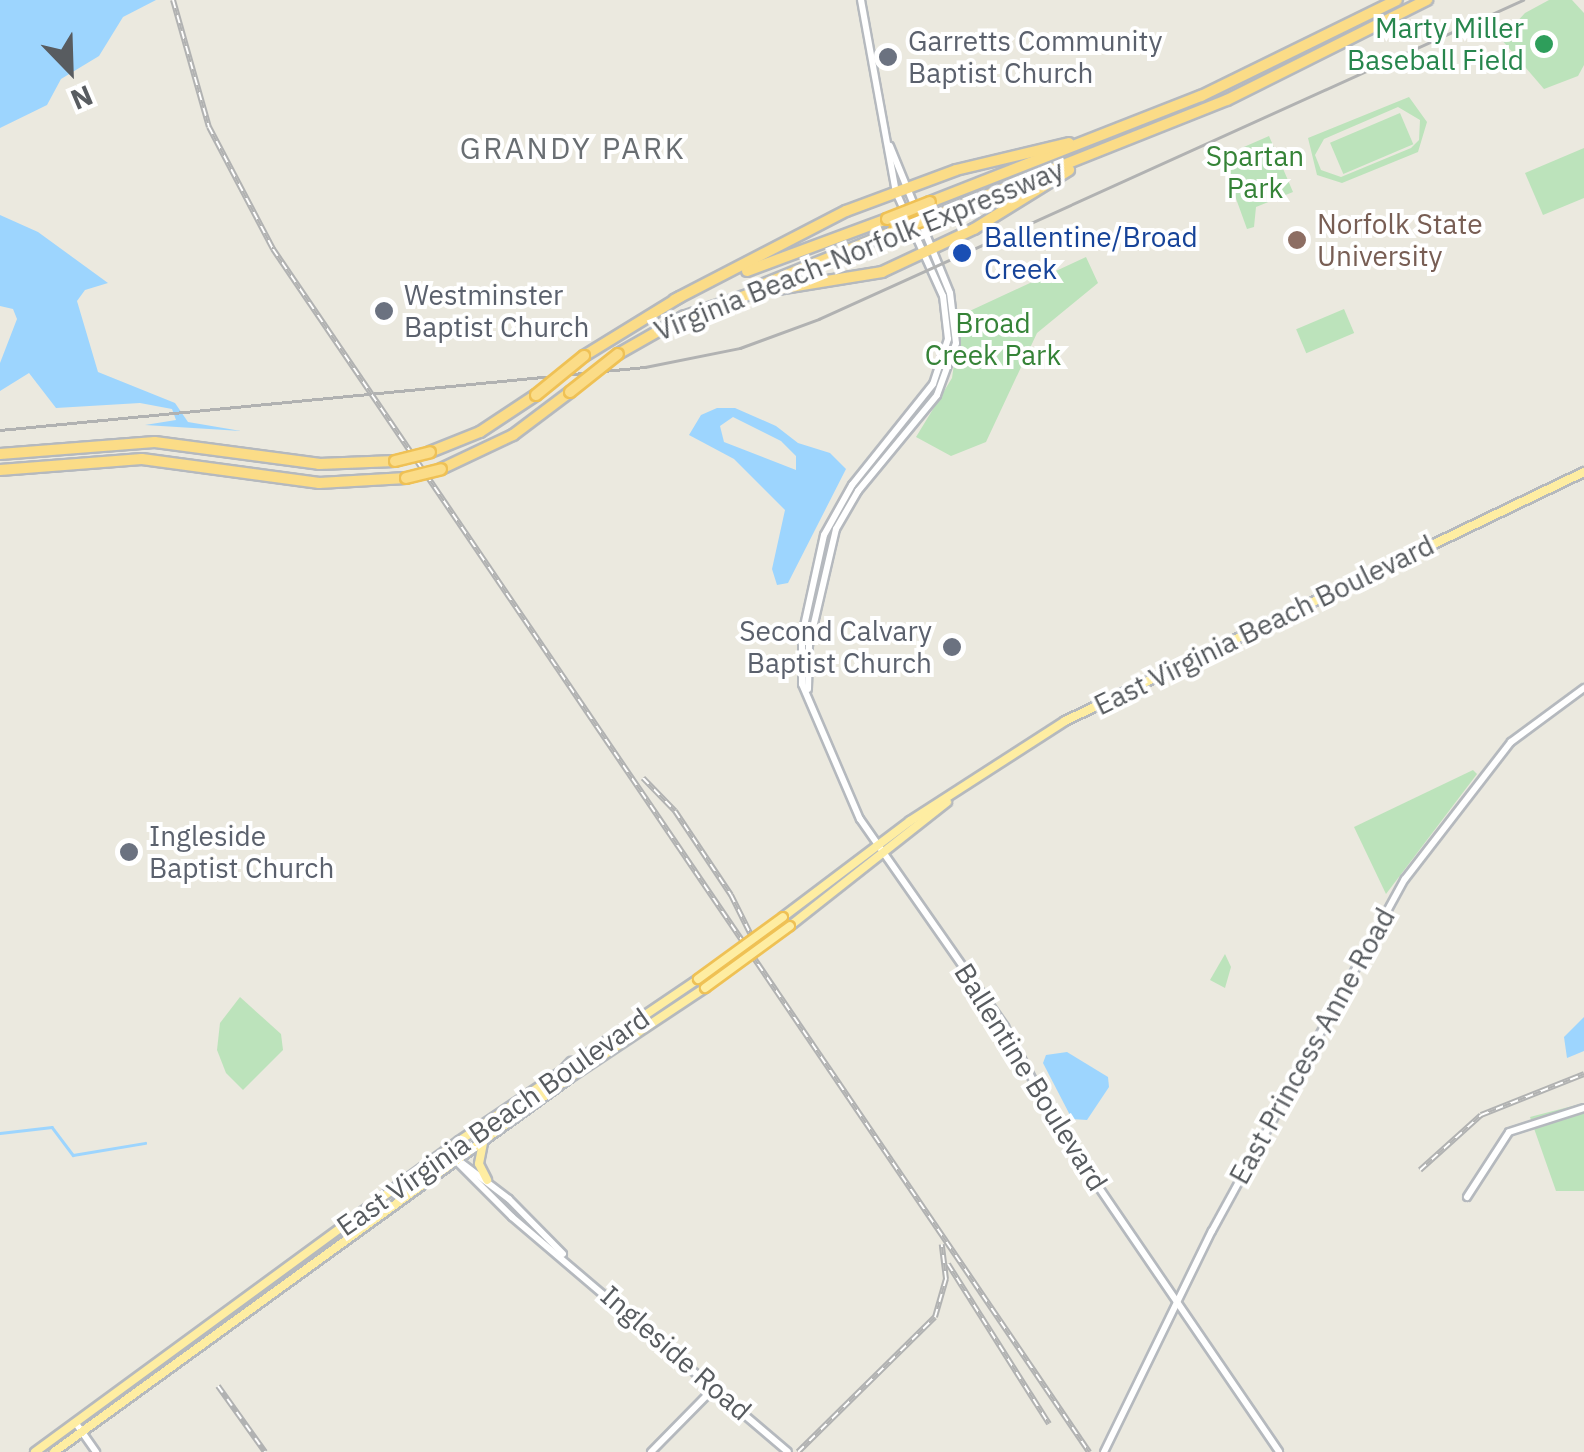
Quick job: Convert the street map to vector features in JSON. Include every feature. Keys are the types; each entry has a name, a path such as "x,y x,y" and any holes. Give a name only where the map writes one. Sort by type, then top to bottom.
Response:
{"highway":[{"name":"Virginia Beach-Norfolk Expressway","path":"0,454 156,442 318,464 395,461 430,452 480,432 536,395 584,356 674,300 1104,136 1262,68 1397,0"},
{"name":"Virginia Beach-Norfolk Expressway","path":"0,470 142,459 319,483 406,478 441,469 513,436 618,354 682,317 1107,150 1258,86 1427,0"},
{"path":"674,300 828,219 901,190 1104,136"},
{"path":"682,317 754,293 872,276 927,252 1107,150"}],"main road":[{"name":"Ballentine Boulevard","path":"861,0 901,190 954,308 951,367 836,529 809,645 808,690 851,802 876,845 1005,1026 1056,1126 1279,1452"},
{"name":"East Virginia Beach Boulevard","path":"35,1452 445,1150 698,979 876,845 1065,721 1584,472"},
{"name":"East Princess Anne Road","path":"1104,1452 1177,1303 1404,879 1511,742 1584,688"},
{"name":"East Virginia Beach Boulevard","path":"54,1452 589,1064 790,926 954,795"},
{"path":"534,1104 571,1062 589,1064"},
{"path":"1467,1197 1509,1132 1584,1108"},
{"path":"484,1140 479,1164 488,1180"},
{"name":"Ingleside Road","path":"445,1150 788,1452"},
{"name":"Ingleside Road","path":"455,1160 488,1180 563,1255"},
{"path":"650,1452 715,1387"},
{"path":"75,1422 96,1452"},
{"path":"46,1443 54,1452"}],"green space":[{"name":"Marty Miller Baseball Field","path":"1549,0 1572,0 1584,13 1584,65 1578,76 1544,89 1501,39 1525,13"},
{"path":"1409,97 1427,122 1418,152 1342,183 1317,175 1308,138","holes":["1398,107 1420,120 1419,140 1411,148 1341,177 1321,170 1315,155 1324,139"]},
{"path":"1400,113 1413,144 1343,174 1330,143"},
{"name":"Spartan Park","path":"1269,136 1293,192 1256,207 1254,227 1247,229 1221,157"},
{"path":"1584,148 1584,198 1543,215 1525,173"},
{"name":"Broad Creek Park","path":"1086,257 1098,283 1037,333 986,442 951,456 916,437 952,378 961,315"},
{"path":"1344,309 1354,333 1306,353 1296,329"},
{"path":"1473,770 1477,774 1386,894 1354,827"},
{"path":"1225,954 1231,967 1225,988 1210,980"},
{"path":"240,997 281,1034 283,1050 243,1090 226,1073 217,1050 220,1023"},
{"path":"1584,1103 1584,1191 1556,1191 1530,1117"}],"water":[{"path":"0,0 156,0 123,17 99,56 61,79 47,105 0,128"},
{"path":"0,215 38,232 108,283 85,290 77,301 98,372 175,403 188,422 241,431 145,425 176,420 172,409 140,403 56,408 29,373 0,391 0,363 17,319 13,309 0,306"},
{"path":"717,408 735,408 776,426 798,443 830,453 846,469 788,583 777,585 772,569 785,510 734,459 689,435 701,415","holes":["733,417 781,441 796,456 796,470 724,442 720,426"]},
{"path":"1584,1017 1584,1051 1567,1058 1564,1037"},
{"path":"1067,1052 1108,1077 1109,1087 1087,1120 1072,1119 1043,1063 1046,1055"}],"waterway":[{"path":"0,1133 52,1127 73,1155 145,1143"}],"tram line":[{"path":"0,430 645,367 740,348 819,319 1523,0"}],"railway":[{"path":"173,0 209,127 273,249 1089,1452"},
{"path":"643,778 675,811 731,895 755,943"},
{"path":"1420,1170 1481,1115 1584,1074"},
{"path":"798,1452 935,1317 946,1279 942,1244"},
{"path":"948,1264 1049,1424"},
{"path":"218,1386 265,1452"}],"place":[{"name":"Marty Miller Baseball Field","path":"1544,44"},
{"name":"Garretts Community Baptist Church","path":"888,57"},
{"name":"Norfolk State University","path":"1297,240"},
{"name":"Ballentine/Broad Creek","path":"962,253"},
{"name":"Westminster Baptist Church","path":"384,311"},
{"name":"Second Calvary Baptist Church","path":"952,647"},
{"name":"Ingleside Baptist Church","path":"129,852"}],"district":[{"name":"GRANDY PARK","path":"573,148"}]}
